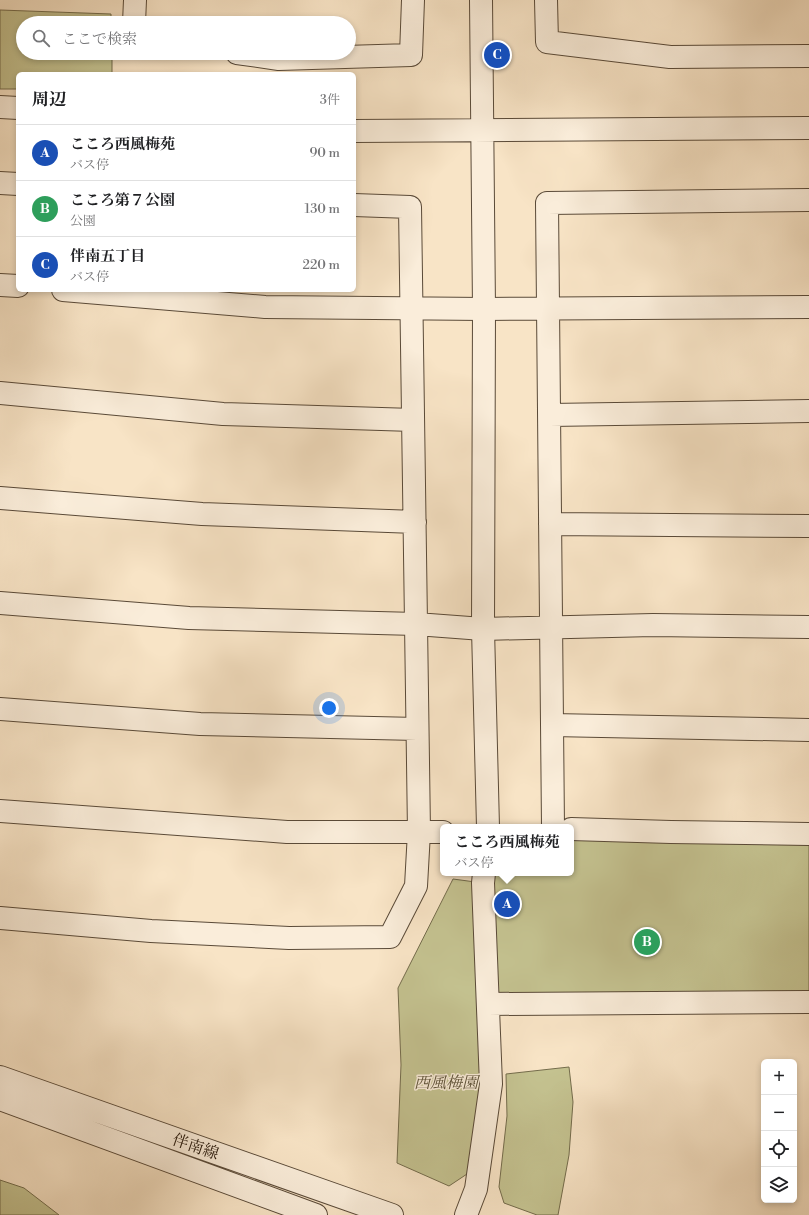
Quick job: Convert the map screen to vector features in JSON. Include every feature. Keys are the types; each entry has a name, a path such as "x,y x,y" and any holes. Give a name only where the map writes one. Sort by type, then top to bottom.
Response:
{"street":[{"path":"134,16 135,0"},
{"path":"356,57 411,55 413,0"},
{"path":"481,0 484,310 483,629 488,824"},
{"path":"546,0 547,42 670,57 809,56"},
{"path":"0,106 16,108"},
{"path":"356,131 809,128"},
{"path":"0,183 16,184"},
{"path":"553,824 547,203 809,200"},
{"path":"0,918 166,932 289,938 390,937 416,886 419,832 410,207 356,205"},
{"path":"0,285 16,286"},
{"path":"88,292 265,307 484,310 809,307"},
{"path":"0,393 223,414 413,420"},
{"path":"550,415 809,411"},
{"path":"0,498 202,514 415,522"},
{"path":"550,524 809,526"},
{"path":"0,603 189,618 416,624 483,629 652,625 809,627"},
{"path":"0,708 200,724 417,729"},
{"path":"552,725 809,730"},
{"path":"0,811 287,832 440,832"},
{"path":"574,829 809,834"},
{"path":"466,1215 476,1189 491,1084 484,876"},
{"path":"488,1004 809,1002"},
{"name":"伴南線","path":"0,1077 392,1215"},
{"name":"伴南線","path":"0,1099 316,1215"}],"green space":[{"path":"0,10 111,14 111,16 16,16 16,60 112,60 112,72 16,72 16,89 0,89"},
{"path":"574,832 809,834 809,1002 489,1004 479,1166 449,1186 397,1163 401,1065 398,988 453,879 483,883 484,876 574,876"},
{"name":"西風梅園","path":"569,1067 573,1102 569,1155 558,1215 537,1215 504,1203 499,1187 507,1116 506,1074"},
{"path":"0,1180 24,1188 59,1215 0,1215"}],"place":[{"name":"伴南五丁目","path":"497,55"},
{"name":"こころ西風梅苑","path":"507,904"},
{"name":"こころ第７公園","path":"647,942"}]}
